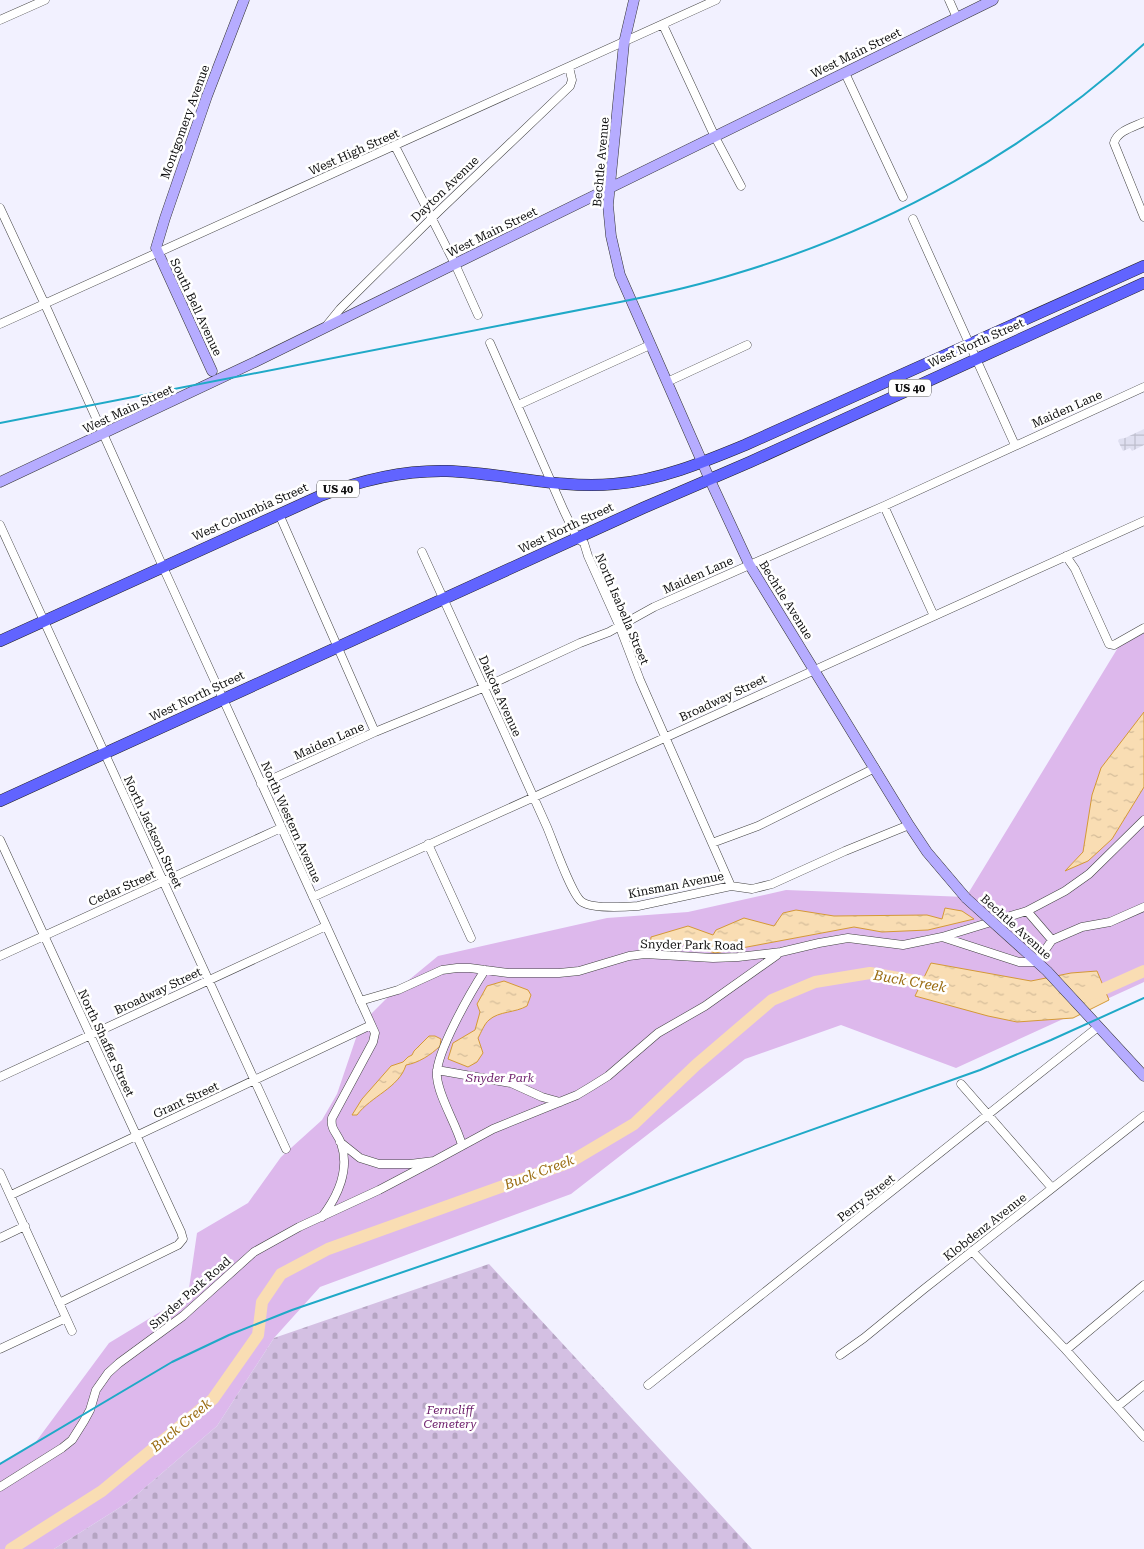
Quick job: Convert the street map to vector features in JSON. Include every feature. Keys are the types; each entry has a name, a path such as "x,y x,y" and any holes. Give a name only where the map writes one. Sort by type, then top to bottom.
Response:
{"main road":[{"name":"West North Street","path":"703,462 969,346 1144,266"},
{"name":"West North Street","path":"0,801 1144,282"},
{"name":"West Columbia Street","path":"0,641 279,514 344,486 382,476 412,472 446,471 594,485 615,484 668,474 703,462"}],"street":[{"path":"0,20 45,0"},
{"name":"Montgomery Avenue","path":"158,253 156,248 165,218 207,96 244,0"},
{"path":"624,43 634,0"},
{"name":"West High Street","path":"0,324 716,0"},
{"path":"948,0 957,18"},
{"name":"West Main Street","path":"0,482 326,327 993,0"},
{"path":"664,25 714,137 741,186"},
{"name":"Bechtle Avenue","path":"624,43 608,205 611,236 620,273 650,345 749,564 909,826 927,852 966,898 1037,962 1144,1076"},
{"name":"Dayton Avenue","path":"326,327 340,309 432,218 570,86 572,80 570,67"},
{"path":"845,73 903,197"},
{"path":"1144,122 1123,132 1114,140 1115,148 1144,218"},
{"path":"395,146 455,264 478,315"},
{"name":"North Western Avenue","path":"0,208 375,1032 373,1042 332,1118 332,1129 340,1142 343,1155 342,1179 335,1197 322,1217"},
{"path":"913,219 1015,445"},
{"name":"South Bell Avenue","path":"158,253 212,371"},
{"name":"North Isabella Street","path":"490,343 577,538 584,543 588,556 620,625 640,680 731,886"},
{"path":"518,405 650,345"},
{"path":"667,382 747,345"},
{"name":"Maiden Lane","path":"261,784 375,732 609,632 654,607 884,506 1144,387"},
{"path":"884,506 934,616"},
{"path":"279,514 375,732"},
{"name":"Broadway Street","path":"313,896 1144,521"},
{"name":"North Jackson Street","path":"0,525 286,1149"},
{"name":"Dakota Avenue","path":"422,552 557,850"},
{"path":"1066,556 1075,569 1109,644 1114,645 1144,628"},
{"path":"712,843 758,826 875,768"},
{"name":"Snyder Park Road","path":"360,1001 398,990 442,970 470,968 508,973 559,973 579,971 629,956 646,954 713,958 760,956 819,942 848,938 903,945 942,938 1041,905 1078,883 1109,856 1144,820"},
{"name":"Kinsman Avenue","path":"557,850 574,894 581,902 589,905 638,906 731,886 752,889 772,884 845,851 909,826"},
{"name":"Cedar Street","path":"0,956 281,828"},
{"name":"North Shaffer Street","path":"0,840 182,1232 183,1239 169,1250 59,1303"},
{"path":"428,844 471,938"},
{"path":"942,938 1020,962 1037,962 1052,940 1082,927 1110,922 1144,907"},
{"path":"1027,911 1052,940"},
{"name":"Broadway Street","path":"0,1077 326,926"},
{"name":"Snyder Park Road","path":"0,1487 72,1440 90,1410 96,1390 119,1363 184,1316 254,1252 379,1190 462,1145 516,1119 585,1091 608,1076 658,1033 705,1006 780,952"},
{"path":"462,1145 439,1086 437,1070 439,1061 463,1008 485,970"},
{"name":"Grant Street","path":"11,1195 371,1025"},
{"name":"Perry Street","path":"648,1385 1098,1027"},
{"path":"437,1070 510,1083 542,1097 561,1102"},
{"path":"961,1084 1052,1188"},
{"name":"Klobdenz Avenue","path":"840,1355 1144,1116"},
{"name":"Snyder Park Road","path":"340,1142 360,1158 379,1164 410,1164 434,1160"},
{"path":"0,1173 26,1226 72,1331"},
{"path":"0,1238 26,1226"},
{"path":"972,1252 1066,1350 1144,1437"},
{"path":"1066,1350 1144,1285"},
{"path":"0,1349 66,1318"},
{"path":"1117,1407 1144,1385"}],"green space":[{"name":"Snyder Park","path":"1144,628 1144,982 956,1068 841,1025 745,1059 571,1194 320,1287 274,1338 217,1426 127,1503 54,1549 0,1549 0,1464 35,1443 109,1343 188,1295 197,1233 248,1203 281,1157 322,1120 337,1094 357,1035 370,1015 387,998 438,956 607,918 688,912 786,890 966,897 1122,641"},
{"name":"Ferncliff Cemetery","path":"489,1264 752,1549 54,1549 127,1503 217,1426 274,1338"}],"shaded area":[{"path":"1144,429 1144,445 1132,451 1130,448 1123,451 1118,441 1119,439"}],"water":[{"path":"1144,712 1144,787 1112,839 1088,861 1065,871 1083,852 1092,795 1101,768"},
{"path":"945,908 962,911 974,919 928,930 882,932 854,927 715,953 685,944 664,948 650,947 651,937 688,926 713,935 716,930 744,918 774,926 783,913 796,910 834,916 927,915 942,919"},
{"path":"931,963 1031,981 1071,973 1097,971 1109,1000 1073,1018 1017,1022 988,1016 915,996"},
{"path":"504,981 528,990 531,995 527,1006 497,1015 487,1022 478,1038 483,1053 477,1062 468,1067 448,1059 453,1043 475,1030 480,1012 477,1004 487,986"},
{"path":"429,1036 441,1039 440,1046 424,1058 406,1065 391,1086 357,1115 352,1115 362,1099 391,1066 403,1062 412,1055"}],"waterway":[{"name":"Buck Creek","path":"1089,994 1144,971"},
{"name":"Buck Creek","path":"11,1549 102,1491 213,1399 258,1335 262,1302 281,1274 328,1249 570,1162 634,1124 696,1065 772,1000 815,982 870,973 939,985"}],"railway":[{"path":"0,423 650,296 724,277 794,255 902,209 1005,151 1053,118 1100,82 1144,44"},
{"path":"0,1464 172,1362 229,1335 292,1310 634,1193 980,1070 1144,998"}]}
